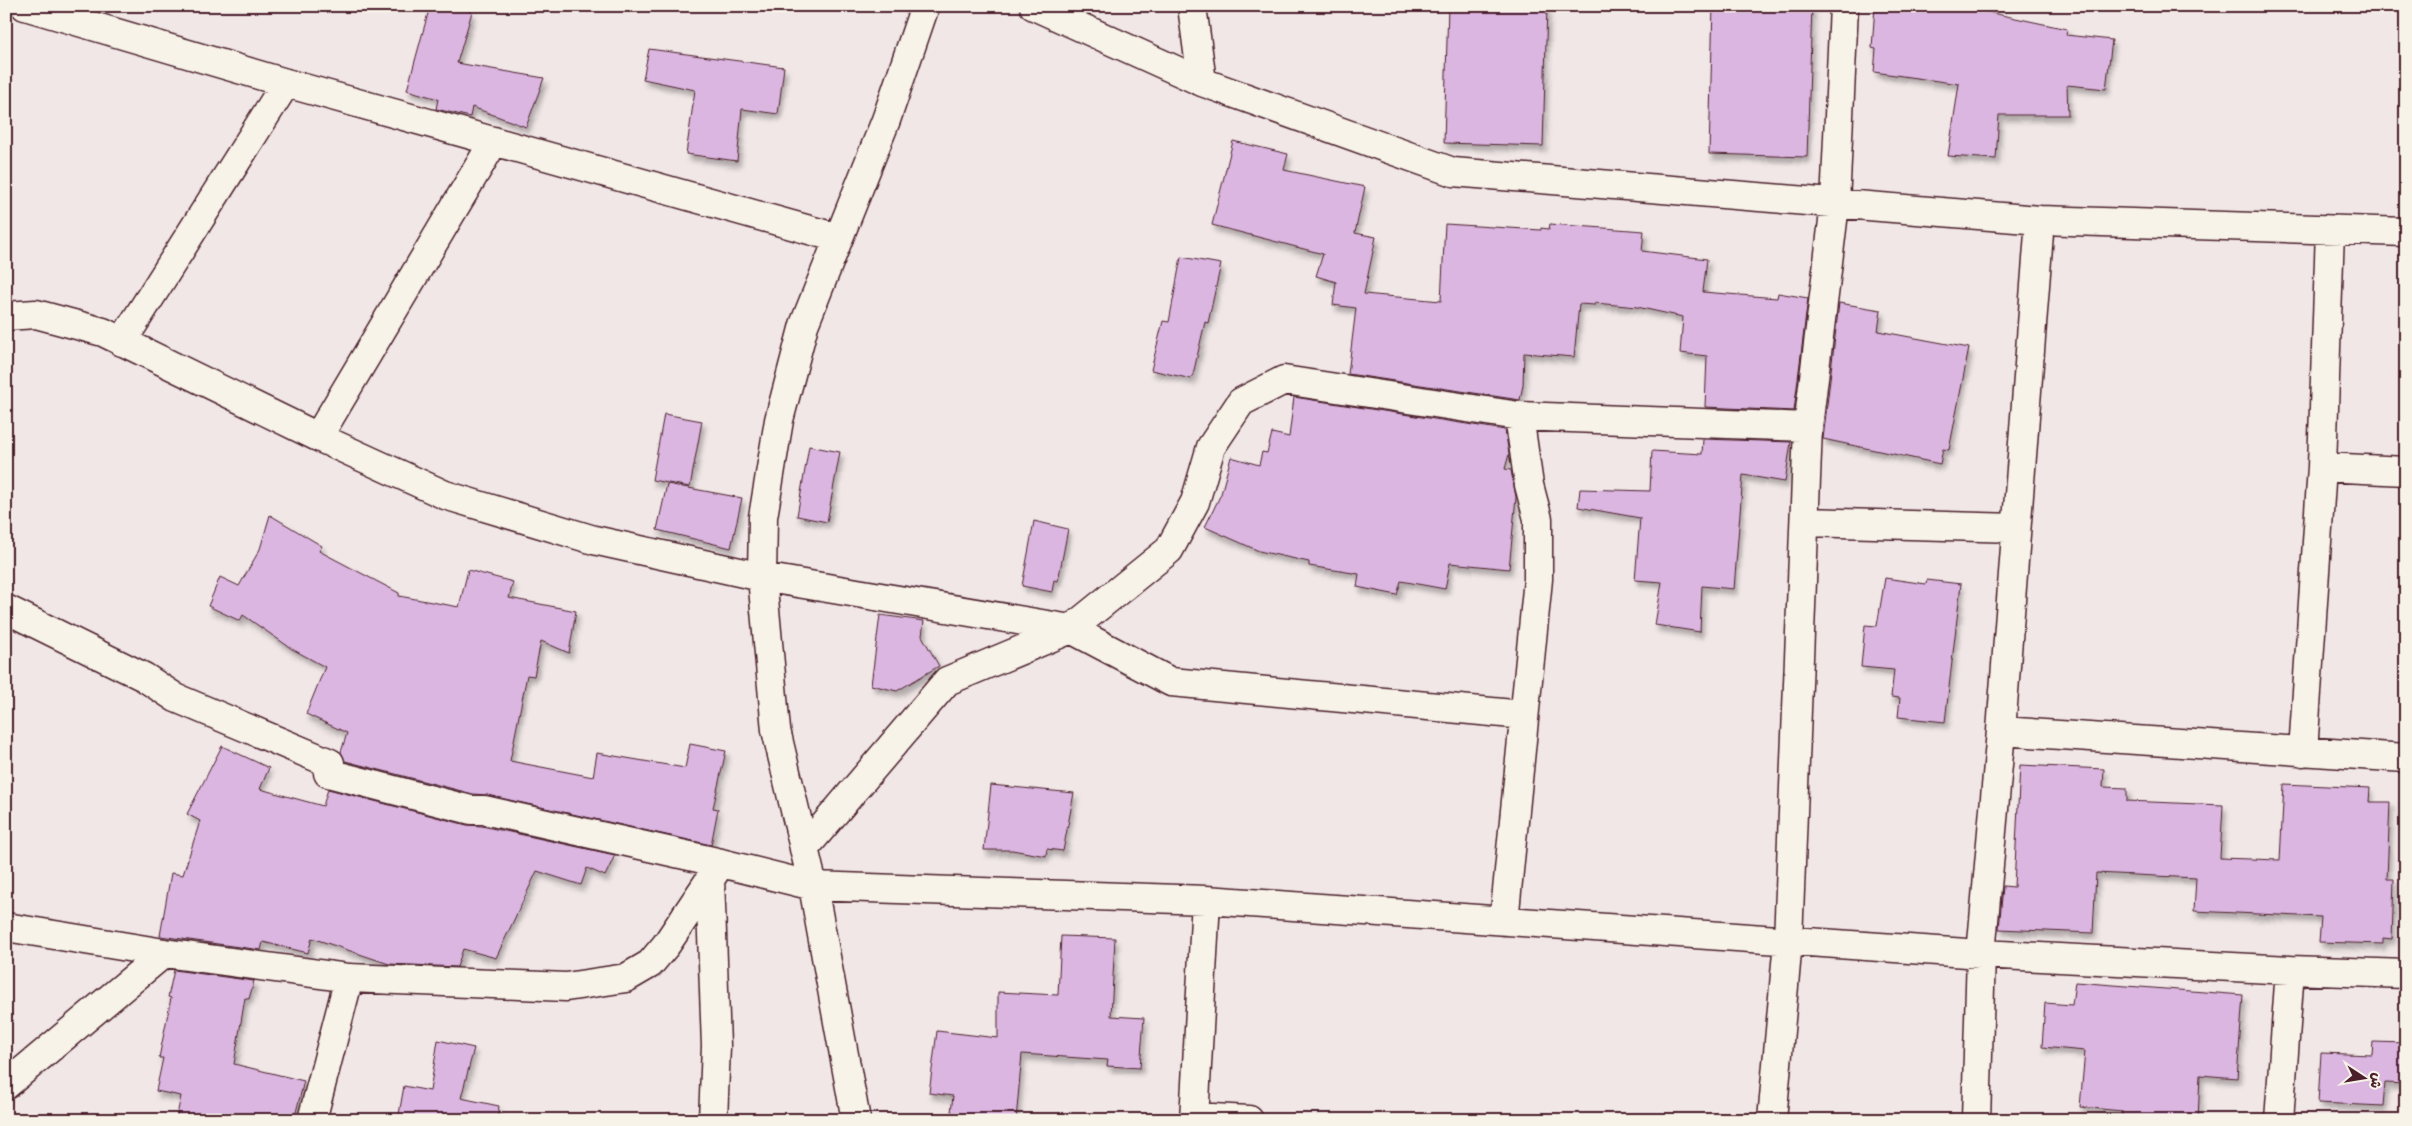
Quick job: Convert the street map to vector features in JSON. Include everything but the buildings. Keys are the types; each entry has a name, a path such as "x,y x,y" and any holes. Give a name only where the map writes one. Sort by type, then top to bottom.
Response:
{"street":[{"path":"25,6 286,83 838,238"},
{"path":"856,1120 813,886 776,730 762,577 763,517 779,420 804,325 886,120 925,6"},
{"path":"1034,6 1202,82 1453,172 2040,220 2406,232"},
{"path":"1192,6 1202,82"},
{"path":"1772,1120 1788,941 1808,427 1835,204 1844,6"},
{"path":"122,342 286,83"},
{"path":"318,437 494,141"},
{"path":"1976,1120 1981,954 2001,732 2040,220"},
{"path":"2303,752 2322,467 2330,230"},
{"path":"6,316 36,314 103,332 318,437 445,495 594,540 762,577 1072,629 1172,682 1524,715"},
{"path":"804,849 947,681 1072,629 1169,550 1195,502 1211,447 1241,402 1284,380 1519,416 1808,427"},
{"path":"1504,921 1538,579 1538,519 1529,485 1519,416"},
{"path":"2322,467 2406,471"},
{"path":"1805,522 2016,528"},
{"path":"6,609 144,677 176,698 330,763 328,773 471,810 484,810 716,870 813,886 1206,900 1981,954 2406,974"},
{"path":"2001,732 2406,758"},
{"path":"6,928 164,953 349,978 566,987 626,978 650,964 666,945 716,870"},
{"path":"713,1120 716,1046 716,870"},
{"path":"1206,900 1194,1119 1249,1120"},
{"path":"6,1086 164,953"},
{"path":"2279,1120 2290,970"},
{"path":"312,1120 349,978"}]}
